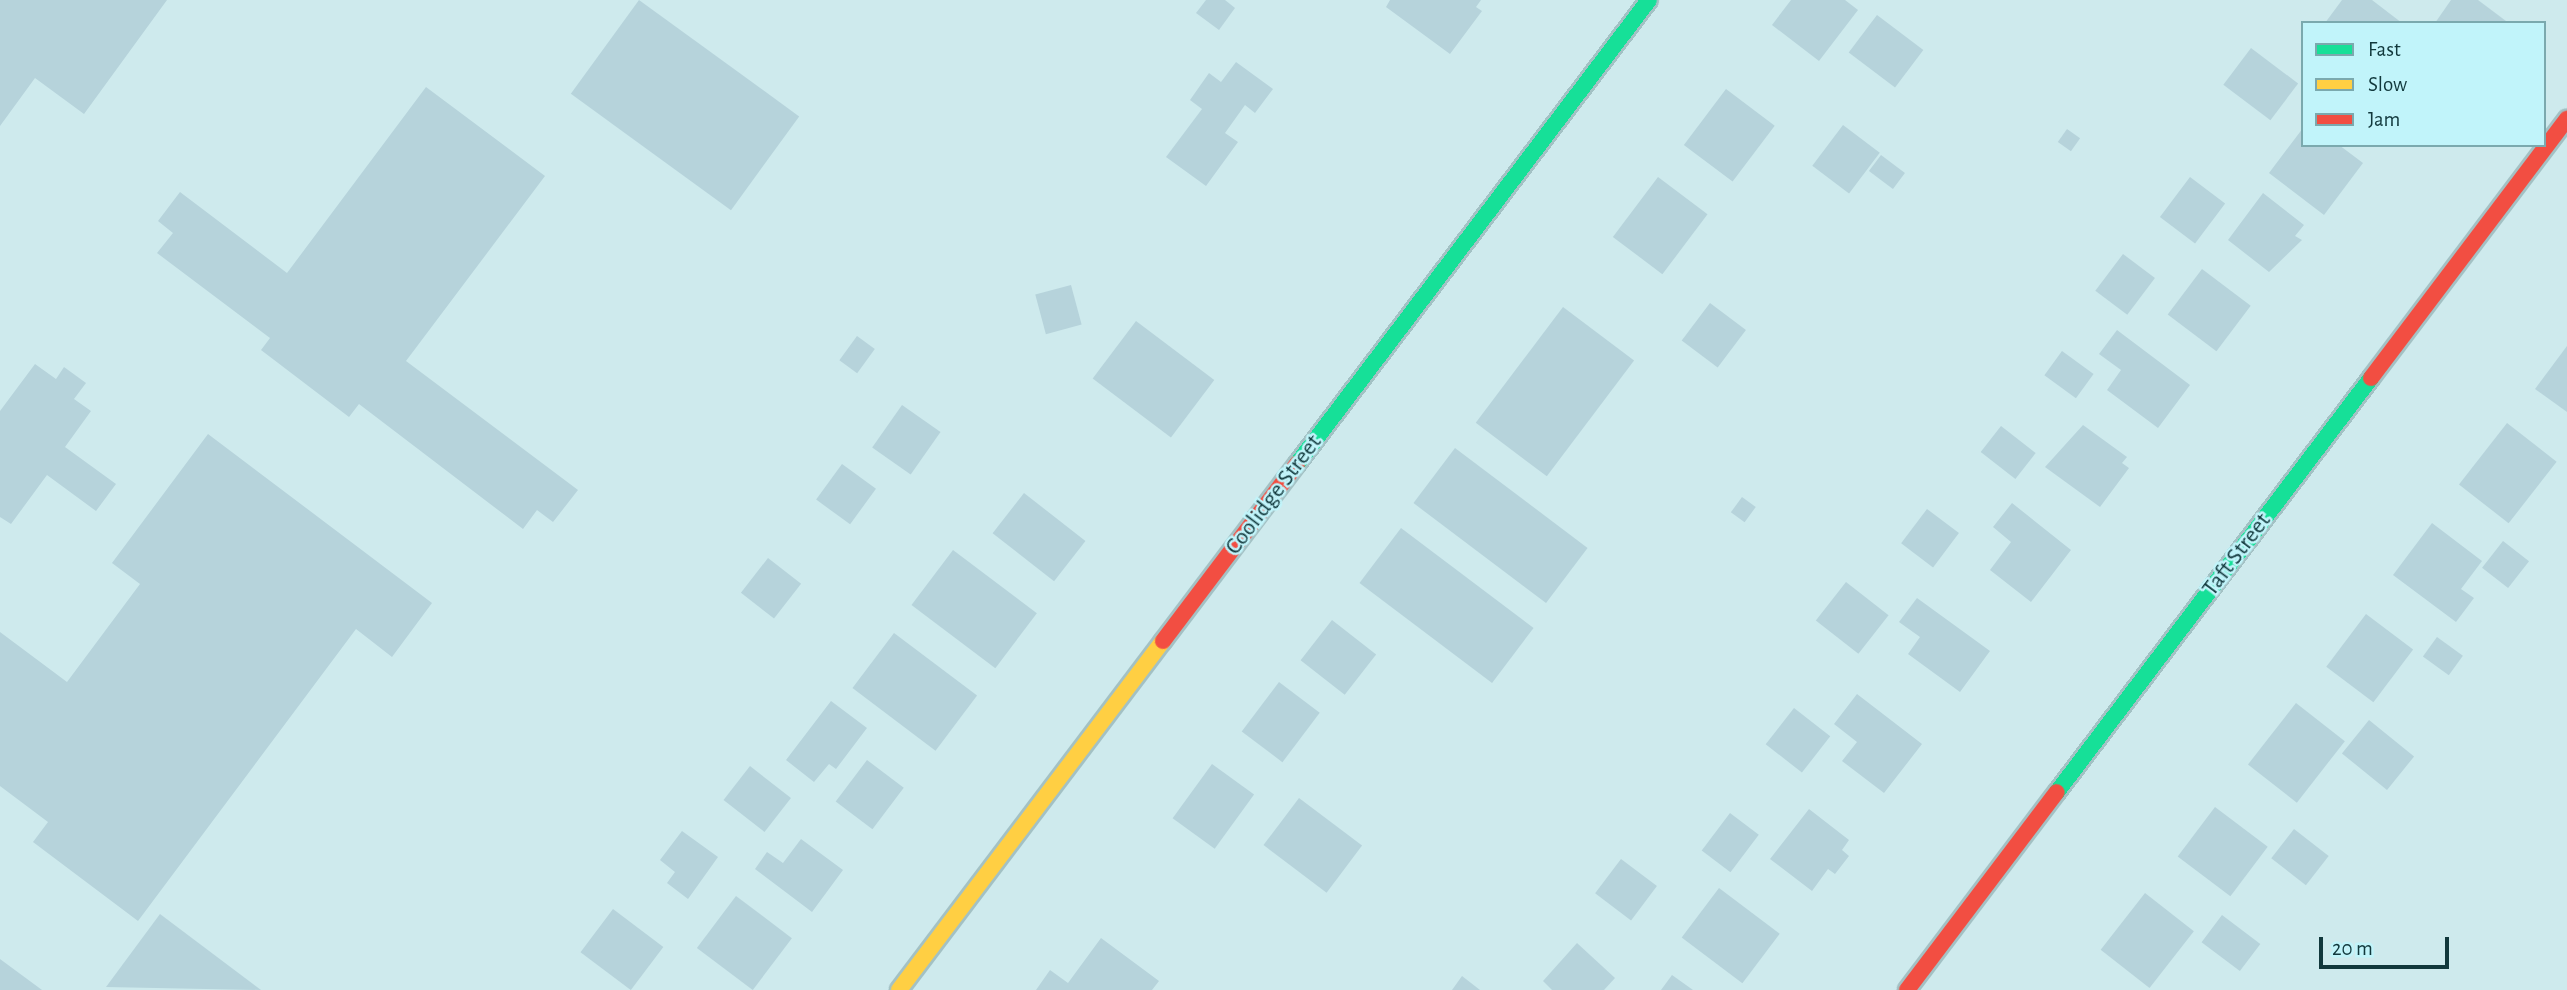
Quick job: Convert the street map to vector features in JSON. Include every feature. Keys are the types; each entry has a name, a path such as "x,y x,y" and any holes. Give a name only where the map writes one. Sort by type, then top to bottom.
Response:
{"street":[{"name":"Coolidge Street","path":"899,990 1649,0"},
{"name":"Taft Street","path":"2546,147 2567,119"},
{"name":"Taft Street","path":"1907,990 2546,147"}],"building":[{"path":"0,0 167,0 84,114 35,78 0,126"},
{"path":"639,0 799,116 731,210 571,94"},
{"path":"1206,0 1225,0 1235,8 1219,30 1196,13"},
{"path":"1390,0 1481,0 1476,7 1482,11 1450,54 1386,7"},
{"path":"1791,0 1845,0 1858,10 1819,61 1772,25"},
{"path":"2342,0 2372,0 2399,21 2326,21"},
{"path":"2451,0 2478,0 2506,21 2436,21"},
{"path":"1877,15 1923,50 1895,87 1849,53"},
{"path":"2251,48 2298,84 2270,120 2223,85"},
{"path":"1236,62 1273,89 1255,113 1245,105 1225,133 1238,142 1206,186 1166,157 1202,109 1190,100 1209,73 1221,82"},
{"path":"426,87 545,176 406,361 578,490 553,522 537,510 523,529 359,404 349,417 261,350 270,338 157,253 173,233 158,221 180,192 287,273"},
{"path":"1726,89 1775,126 1733,182 1684,145"},
{"path":"1843,125 1880,153 1849,193 1812,166"},
{"path":"2067,129 2080,138 2071,151 2058,142"},
{"path":"2301,131 2301,147 2342,147 2363,163 2324,215 2269,173"},
{"path":"1881,155 1905,173 1893,189 1869,171"},
{"path":"1658,177 1708,214 1662,274 1613,237"},
{"path":"2190,177 2225,203 2195,243 2160,217"},
{"path":"2263,193 2304,225 2295,236 2302,240 2269,272 2228,240"},
{"path":"2123,254 2155,278 2127,315 2095,291"},
{"path":"2202,269 2251,306 2216,351 2168,315"},
{"path":"1071,285 1082,325 1046,334 1035,295"},
{"path":"1710,303 1746,330 1718,368 1682,341"},
{"path":"1563,307 1634,361 1547,476 1476,423"},
{"path":"1136,321 1214,380 1171,437 1093,379"},
{"path":"2117,330 2190,385 2158,428 2107,390 2121,370 2099,354"},
{"path":"857,336 875,349 857,373 839,360"},
{"path":"2567,346 2567,412 2535,389"},
{"path":"2062,351 2094,374 2076,398 2044,375"},
{"path":"35,364 56,379 64,367 86,383 74,399 91,411 65,447 116,484 96,511 47,475 11,524 0,517 0,411"},
{"path":"902,405 941,432 911,475 872,448"},
{"path":"2507,423 2557,462 2509,523 2459,484"},
{"path":"2083,425 2127,457 2122,463 2129,468 2100,507 2045,467"},
{"path":"2001,426 2036,453 2015,479 1981,452"},
{"path":"208,434 432,603 392,657 356,629 138,921 33,842 48,822 0,786 0,632 67,682 140,584 112,563"},
{"path":"1455,448 1588,548 1546,603 1413,503"},
{"path":"842,464 876,489 850,524 816,500"},
{"path":"1024,493 1085,541 1054,581 993,533"},
{"path":"1742,497 1756,507 1745,522 1731,512"},
{"path":"2012,503 2071,550 2031,602 1990,570 2011,542 1993,527"},
{"path":"1927,509 1959,533 1933,567 1901,543"},
{"path":"2432,523 2482,561 2461,589 2474,598 2456,622 2393,575"},
{"path":"1401,528 1534,628 1492,683 1359,583"},
{"path":"2503,541 2529,561 2508,588 2482,568"},
{"path":"953,550 1037,613 995,668 911,605"},
{"path":"768,558 801,584 774,619 741,593"},
{"path":"1846,582 1889,615 1858,654 1816,621"},
{"path":"1917,598 1990,651 1960,692 1908,654 1920,637 1899,622"},
{"path":"2366,614 2413,650 2373,702 2326,667"},
{"path":"1332,620 1376,654 1345,695 1301,660"},
{"path":"894,633 977,696 936,751 852,688"},
{"path":"2437,637 2463,656 2449,675 2423,656"},
{"path":"1279,682 1320,713 1282,762 1242,732"},
{"path":"1857,694 1922,744 1884,793 1842,761 1857,742 1834,724"},
{"path":"831,701 867,728 836,769 829,764 814,782 786,760"},
{"path":"2296,703 2345,741 2297,803 2248,764"},
{"path":"1794,708 1830,736 1802,773 1766,744"},
{"path":"2369,720 2414,757 2387,790 2342,753"},
{"path":"867,760 904,788 872,829 836,802"},
{"path":"1212,764 1254,795 1215,849 1173,818"},
{"path":"750,766 791,798 765,832 724,800"},
{"path":"1299,798 1362,846 1327,893 1263,845"},
{"path":"2215,807 2268,847 2230,896 2178,857"},
{"path":"1809,809 1849,840 1842,850 1849,856 1835,874 1828,869 1812,891 1770,859"},
{"path":"1730,813 1759,835 1730,872 1702,851"},
{"path":"2294,829 2329,856 2306,885 2271,858"},
{"path":"682,831 718,857 688,899 667,883 675,872 660,860"},
{"path":"801,839 843,870 812,912 755,869 767,852 783,863"},
{"path":"1621,859 1657,886 1631,920 1595,893"},
{"path":"1719,888 1780,934 1742,983 1682,938"},
{"path":"2145,893 2194,931 2150,988 2101,950"},
{"path":"736,896 792,938 753,990 697,948"},
{"path":"613,909 663,947 631,990 581,952"},
{"path":"160,914 261,990 106,987"},
{"path":"2222,915 2260,944 2240,971 2202,942"},
{"path":"1101,938 1159,981 1152,990 1036,990 1050,970 1068,983"},
{"path":"1577,943 1615,978 1604,990 1552,990 1543,981"},
{"path":"0,959 42,990 0,990"},
{"path":"1672,975 1693,990 1661,990"},
{"path":"1462,976 1480,990 1452,990"}],"traffic: fast":[{"path":"1297,464 1649,0"},
{"path":"2057,792 2371,378"}],"traffic: slow":[{"path":"899,990 1163,641"}],"traffic: jam":[{"path":"2546,147 2567,119"},
{"path":"2371,378 2546,147"},
{"path":"1163,641 1297,464"},
{"path":"1907,990 2057,792"}]}
